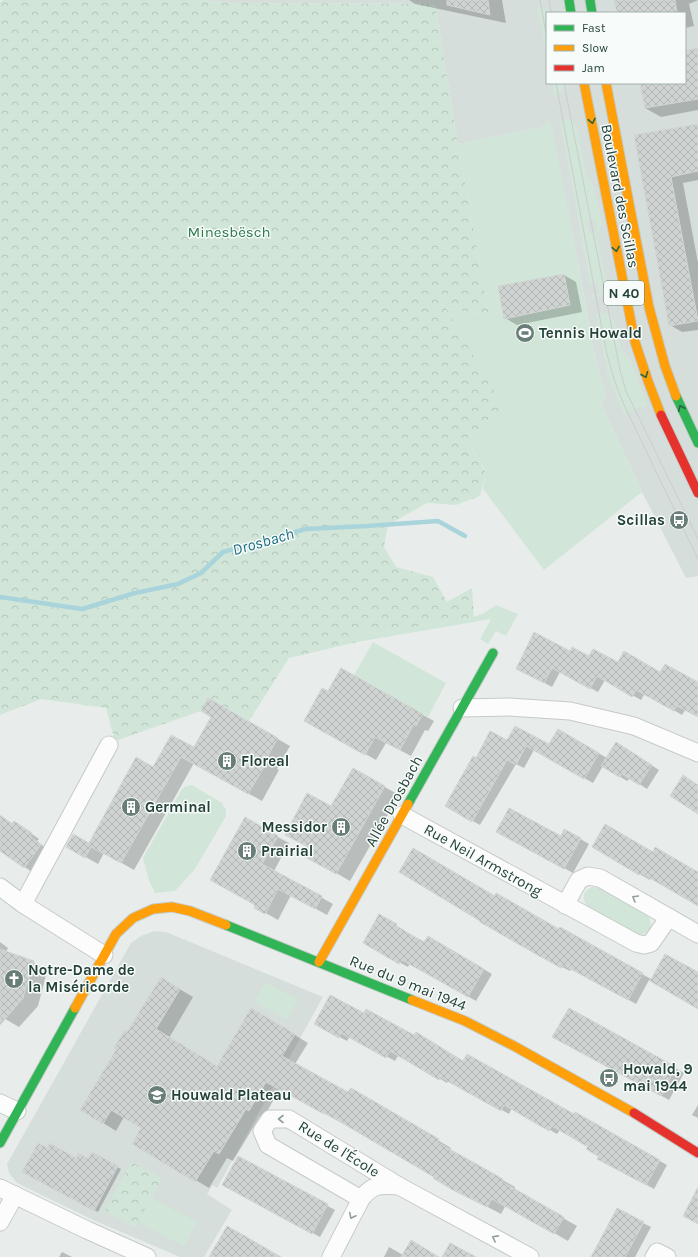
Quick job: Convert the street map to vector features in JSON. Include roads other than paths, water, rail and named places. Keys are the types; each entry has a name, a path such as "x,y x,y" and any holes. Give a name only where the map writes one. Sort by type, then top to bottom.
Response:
{"street":[{"path":"569,0 571,12"},
{"path":"590,0 592,12"},
{"name":"Boulevard des Scillas","path":"584,84 635,342 642,367 665,424 698,493"},
{"name":"Boulevard des Scillas","path":"606,84 648,306 665,366 680,405 698,443"},
{"name":"Allée Drosbach","path":"319,962 493,653"},
{"path":"462,708 509,707 570,711 634,726 698,753"},
{"path":"23,904 109,745"},
{"name":"Rue Neil Armstrong","path":"402,815 636,944 644,945 651,943 669,917"},
{"path":"565,904 579,880 588,876 600,878 698,934"},
{"path":"0,888 104,955"},
{"name":"Rue du 9 mai 1944","path":"0,1143 116,934 133,918 153,909 172,907 190,911 465,1021 594,1090 643,1118 698,1153"},
{"path":"0,1103 18,1111"},
{"name":"Rue de l'École","path":"361,1199 268,1145 262,1131 270,1119 289,1119 399,1186 530,1257"},
{"name":"Rue de l'École","path":"331,1257 366,1192 380,1185 399,1186"},
{"path":"0,1222 8,1192 147,1257"},
{"path":"654,1257 657,1252 667,1257"}],"waterway":[{"name":"Drosbach","path":"0,597 82,609 135,593 178,584 201,573 223,552 306,529 438,521 465,536"}],"tram line":[{"path":"540,0 546,33"},
{"path":"549,0 551,12"},
{"path":"556,84 606,350 612,373 626,409 698,559"},
{"path":"564,84 620,370 626,391 698,539"}],"place":[{"name":"Tennis Howald","path":"525,333"},
{"name":"Scillas","path":"679,520"},
{"name":"Floreal","path":"227,761"},
{"name":"Germinal","path":"131,807"},
{"name":"Messidor","path":"341,827"},
{"name":"Prairial","path":"247,851"},
{"name":"Notre-Dame de la Miséricorde","path":"14,979"},
{"name":"Howald, 9 mai 1944","path":"609,1078"},
{"name":"Houwald Plateau","path":"157,1095"}],"park label":[{"name":"Minesbësch","path":"229,232"}]}
